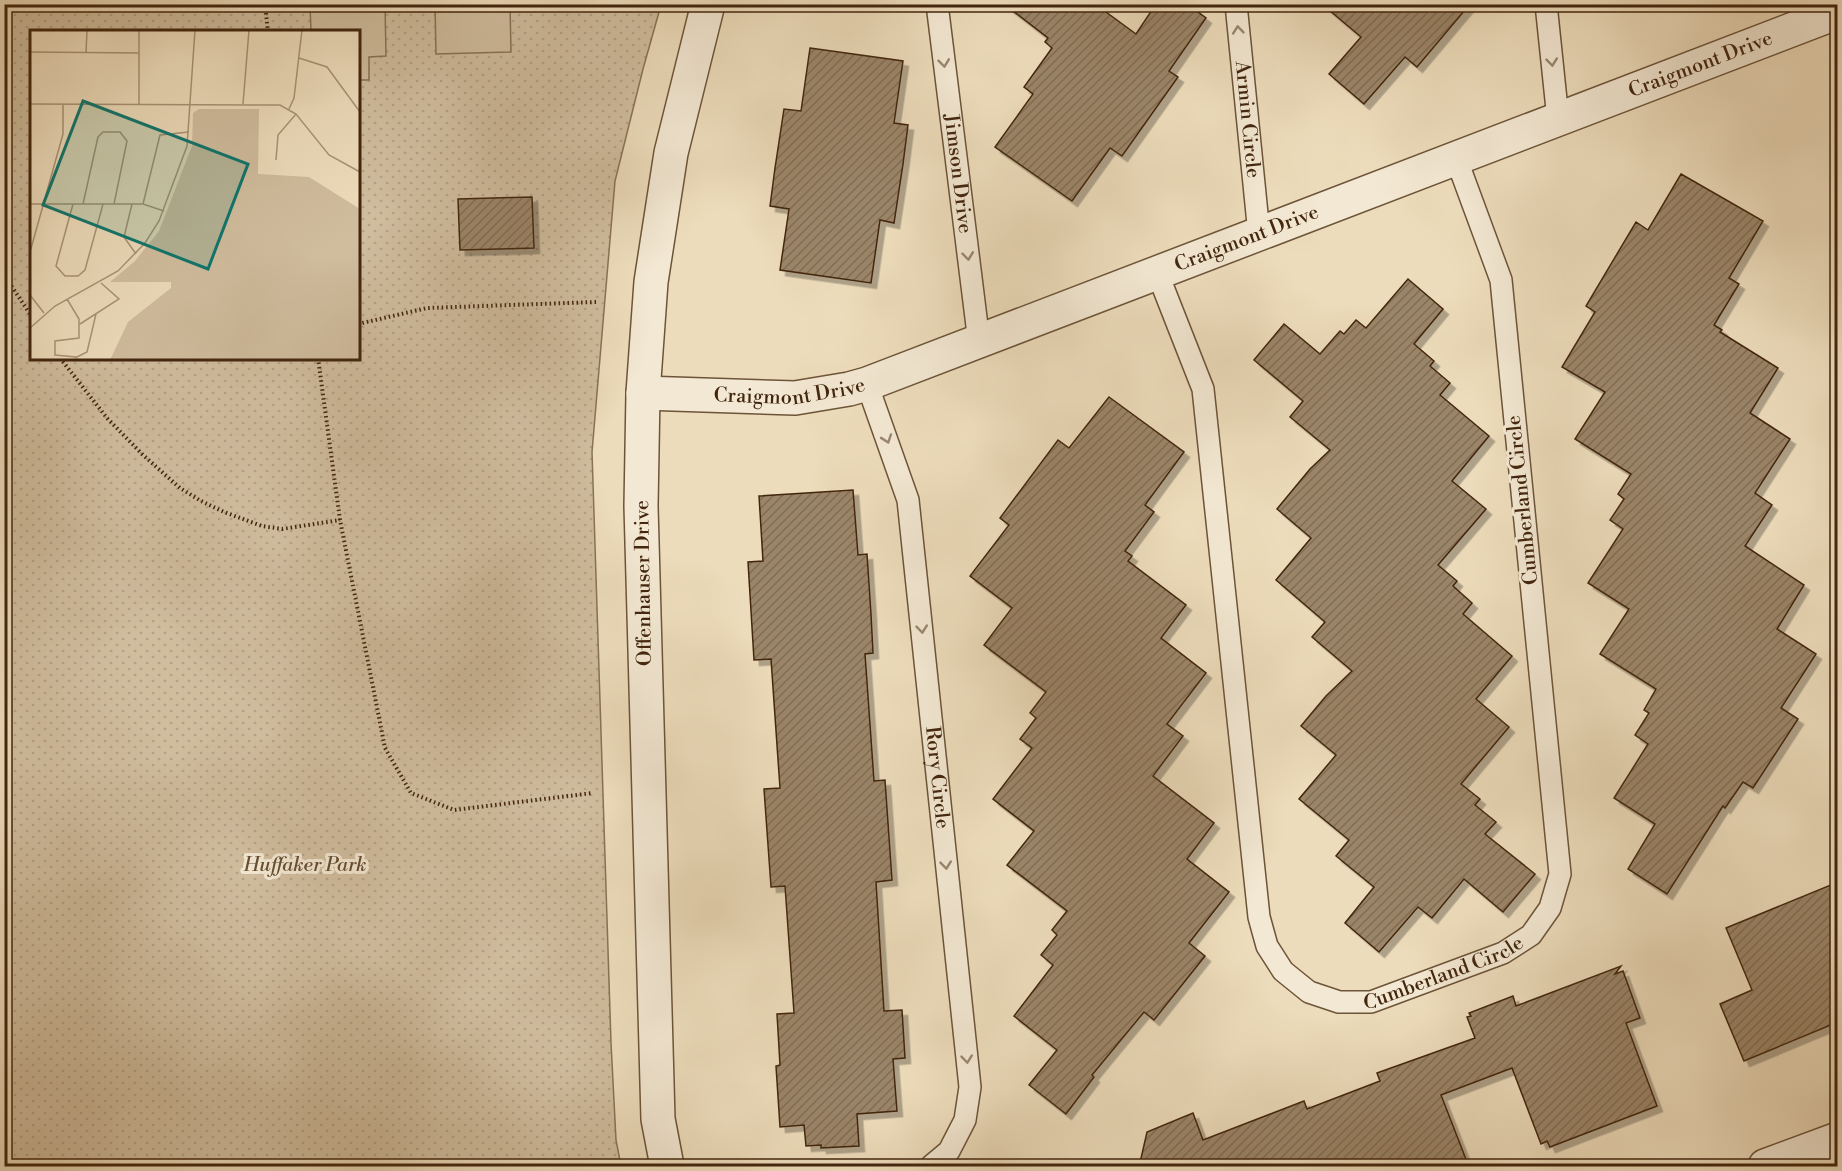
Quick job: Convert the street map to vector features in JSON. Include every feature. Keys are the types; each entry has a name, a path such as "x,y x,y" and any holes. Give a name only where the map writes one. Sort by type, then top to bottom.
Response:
{"street":[{"name":"Offenhauser Drive","path":"667,1167 658,1119 657,1096 641,506 643,393 651,282 671,153 708,4"},
{"name":"Craigmont Drive","path":"643,393 795,398 867,384 1838,12"},
{"path":"1765,1167 1838,1139"}],"lane":[{"name":"Jimson Drive","path":"936,4 979,342"},
{"name":"Armin Circle","path":"1236,4 1259,234"},
{"path":"1545,4 1558,120"},
{"name":"Cumberland Circle","path":"1157,272 1203,389 1259,917 1267,945 1283,970 1309,992 1339,1002 1371,1002 1503,953 1531,935 1550,908 1560,874 1502,280 1456,158"},
{"name":"Rory Circle","path":"867,384 908,500 970,1088 965,1120 949,1151 931,1167"}],"path":[{"path":"266,4 268,30"},
{"path":"4,275 30,315"},
{"path":"360,324 427,308 596,302"},
{"path":"62,360 114,425 142,454 180,488 201,501 262,526 282,529 340,519"},
{"path":"318,360 340,519 385,748 411,793 454,810 593,793"}],"green space":[{"name":"Huffaker Park","path":"5,5 661,5 615,181 592,452 611,1043 616,1140 621,1166 5,1166"},
{"path":"310,5 385,5 386,56 369,57 369,80 360,80 360,30 311,30"},
{"path":"435,5 510,5 511,52 436,54"}],"building":[{"path":"1004,4 1095,4 1136,34 1156,4 1187,4 1206,18 1169,71 1178,77 1122,156 1110,148 1072,201 995,147 1033,94 1024,87 1052,48 1045,42 1048,38"},
{"path":"1322,4 1470,4 1417,67 1405,57 1364,104 1329,74 1361,37"},
{"path":"810,48 903,61 894,123 908,125 903,164 894,223 880,220 871,283 780,270 789,209 770,206 775,168 784,109 801,111"},
{"path":"1681,174 1763,221 1729,278 1739,284 1714,325 1722,330 1720,332 1778,368 1750,413 1790,439 1755,493 1772,505 1745,546 1804,585 1777,629 1816,654 1781,708 1798,719 1753,788 1743,782 1725,808 1723,806 1667,894 1628,869 1655,824 1614,798 1648,744 1635,735 1649,713 1644,710 1656,689 1600,654 1629,609 1588,583 1623,529 1610,520 1624,499 1618,494 1631,474 1575,439 1605,392 1562,367 1595,312 1586,306 1636,222 1648,230"},
{"path":"532,197 534,248 460,250 458,199"},
{"path":"1408,279 1443,309 1414,344 1434,361 1430,366 1450,383 1440,395 1489,436 1452,481 1486,509 1438,565 1457,581 1453,586 1472,603 1463,614 1512,656 1476,699 1509,727 1461,784 1480,799 1475,805 1496,822 1485,834 1535,874 1503,912 1464,879 1432,918 1418,907 1379,952 1345,923 1374,887 1336,856 1349,840 1299,799 1336,755 1301,726 1326,696 1352,671 1312,637 1325,622 1276,580 1311,538 1277,509 1310,469 1330,450 1290,417 1303,401 1254,360 1284,324 1320,354 1340,331 1344,334 1356,320 1366,328"},
{"path":"1109,397 1184,452 1145,505 1154,512 1125,551 1132,556 1128,561 1186,605 1161,638 1206,673 1167,724 1183,736 1153,776 1214,823 1187,859 1229,892 1189,943 1205,956 1154,1020 1144,1012 1092,1075 1094,1077 1066,1114 1029,1085 1057,1050 1014,1016 1053,965 1041,955 1057,935 1052,930 1067,911 1007,865 1034,831 993,799 1032,748 1020,739 1036,718 1030,713 1046,692 984,645 1012,608 970,576 1009,525 1000,518 1058,440 1069,448"},
{"path":"853,490 858,555 867,554 873,653 865,654 874,781 885,780 892,880 876,882 884,1011 902,1010 905,1058 893,1059 897,1111 857,1114 859,1146 821,1148 821,1145 806,1146 804,1125 780,1127 776,1066 780,1065 777,1014 794,1013 785,886 771,887 764,789 780,788 771,659 754,660 748,562 763,561 759,496"},
{"path":"1838,882 1838,1022 1744,1061 1720,1004 1752,990 1726,928"},
{"path":"1621,966 1615,974 1623,971 1640,1018 1626,1023 1657,1106 1550,1147 1547,1141 1541,1144 1512,1068 1441,1095 1469,1167 1139,1167 1147,1132 1193,1113 1203,1140 1304,1101 1307,1109 1380,1081 1377,1073 1475,1038 1467,1017 1471,1016 1469,1013 1513,996 1516,1006"}]}
